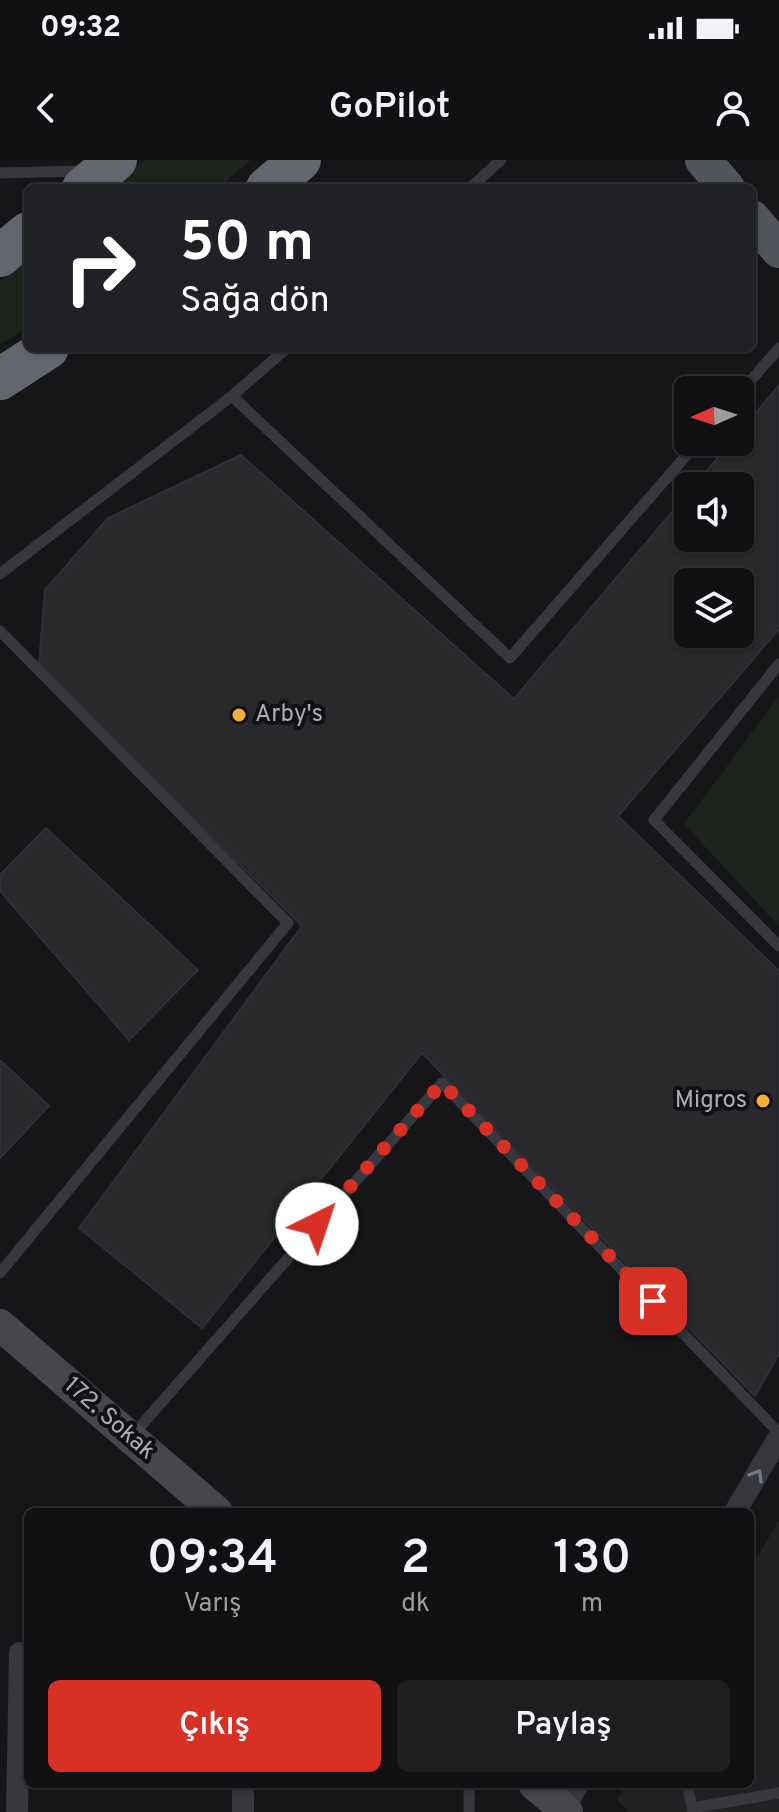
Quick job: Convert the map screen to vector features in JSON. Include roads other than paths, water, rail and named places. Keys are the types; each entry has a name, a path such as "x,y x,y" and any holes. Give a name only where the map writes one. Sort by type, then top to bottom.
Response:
{"highway":[{"path":"272,184 300,160"},
{"path":"0,256 24,236"},
{"path":"0,379 42,352"}],"main road":[{"path":"703,160 724,184"},
{"path":"756,223 779,250"}],"street":[{"name":"172. Sokak","path":"0,1325 212,1508"},
{"path":"737,1508 779,1435"},
{"path":"17,1812 20,1653"},
{"path":"243,1788 243,1812"},
{"path":"541,1788 567,1804"}],"lane":[{"path":"474,184 501,160"},
{"path":"0,173 99,171"},
{"path":"754,377 779,348"},
{"path":"0,574 232,396 282,352"},
{"path":"232,396 510,658 686,456"},
{"path":"0,631 288,923 0,1273"},
{"path":"779,664 654,820 779,946"},
{"path":"131,1437 442,1083 779,1435"},
{"path":"469,1788 469,1812"},
{"path":"688,1788 693,1810 779,1793"}],"place":[{"name":"Arby's","path":"239,715"},
{"name":"Migros","path":"763,1101"}]}
